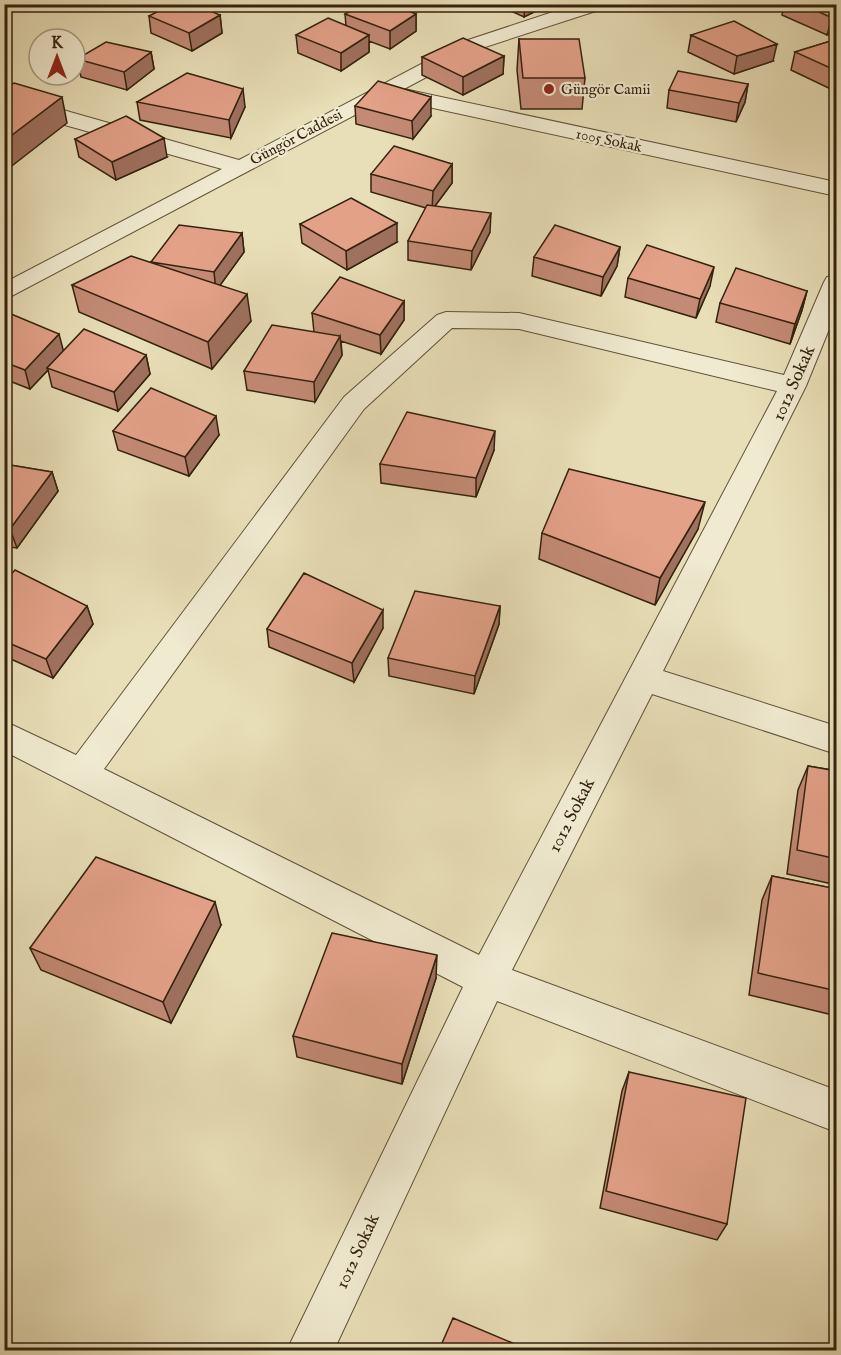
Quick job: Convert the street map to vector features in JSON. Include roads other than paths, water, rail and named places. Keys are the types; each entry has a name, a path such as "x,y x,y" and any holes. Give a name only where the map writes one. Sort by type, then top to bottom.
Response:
{"street":[{"name":"Güngör Caddesi","path":"4,293 472,45 595,5"},
{"name":"1005 Sokak","path":"382,91 837,189"},
{"path":"4,97 62,117 241,167"},
{"name":"1012 Sokak","path":"310,1350 487,979 793,386 837,282"},
{"path":"82,773 354,403 446,320 519,321 793,386"},
{"path":"643,678 837,740"},
{"path":"4,735 487,979 837,1111"}],"place":[{"name":"Güngör Camii","path":"549,89"}]}
